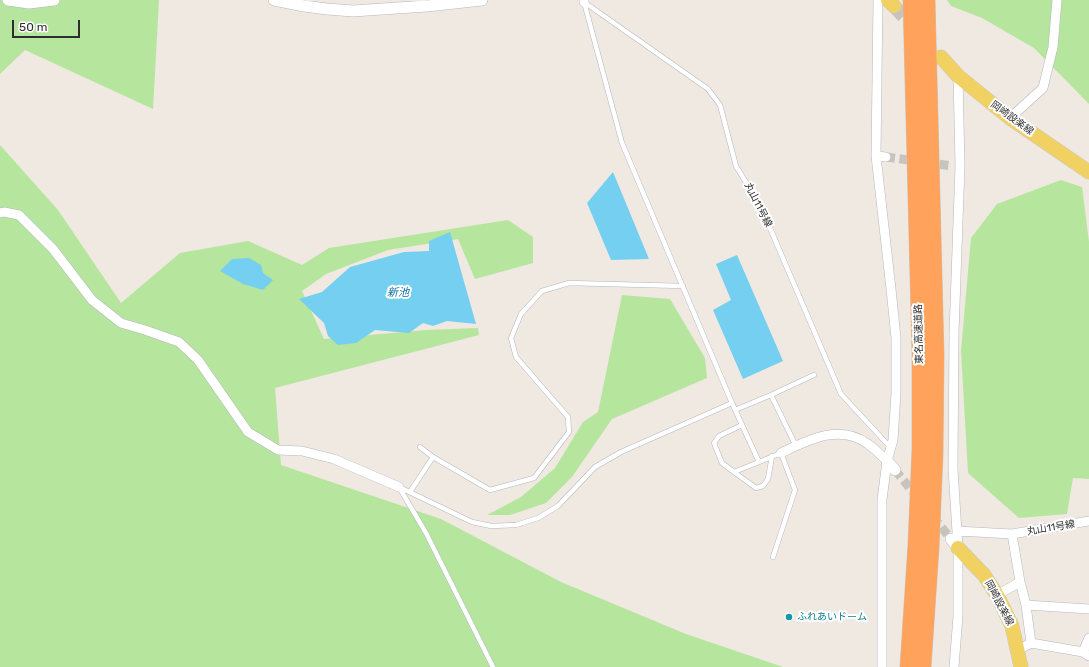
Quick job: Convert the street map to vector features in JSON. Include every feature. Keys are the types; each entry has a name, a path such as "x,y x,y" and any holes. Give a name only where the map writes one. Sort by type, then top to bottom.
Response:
{"highway":[{"name":"東名高速道路","path":"908,667 916,545 920,449 920,353 911,0"},
{"name":"東名高速道路","path":"923,667 935,454 936,354 927,0"}],"main road":[{"name":"岡崎設楽線","path":"941,57 958,76 1010,118 1089,172"},
{"name":"岡崎設楽線","path":"955,540 984,575 997,595 1012,626 1022,667"}],"street":[{"path":"8,0 29,3 54,0"},
{"path":"274,0 327,9 353,10 427,6 482,0"},
{"path":"878,0 876,156 896,338 894,440 887,461 882,500 882,667"},
{"path":"1010,118 1043,88 1053,47 1057,0"},
{"path":"954,667 958,616 953,469 958,76"},
{"path":"876,156 886,157"},
{"path":"0,213 4,212 19,214 53,249 92,300 121,323 179,342 198,360 248,432 278,450 302,451 334,460 399,487"},
{"path":"781,453 814,438 840,433 853,436 867,443 895,470"},
{"name":"丸山11号線","path":"955,540 1012,534 1089,521"},
{"path":"1012,534 1020,582 1026,605 1030,643"},
{"path":"997,595 1020,582"},
{"path":"1026,605 1089,609"},
{"path":"1018,650 1030,643 1086,654 1089,638"}],"lane":[{"path":"584,1 622,143 735,410 759,462"},
{"name":"丸山11号線","path":"584,1 708,88 720,105 736,166 761,207 841,394 891,448"},
{"path":"420,447 433,457 490,490 534,478 569,432 568,416 516,357 511,338 521,314 542,291 569,283 683,286"},
{"path":"735,410 772,395 814,375"},
{"path":"772,395 796,446"},
{"path":"399,487 472,522 491,526 516,525 538,518 558,506 595,467 621,452 732,403"},
{"path":"742,425 718,436 714,443 722,463 756,488 763,486 768,479 772,456"},
{"path":"734,472 781,453 795,490 773,557"},
{"path":"410,492 433,457"},
{"path":"399,487 426,533 493,667"}],"green space":[{"path":"0,0 159,0 153,109 25,50 0,74"},
{"path":"947,0 1089,0 1089,104 1034,48 982,18 951,6"},
{"path":"0,145 58,210 121,303 180,253 248,241 302,265 329,248 508,220 533,237 533,263 475,279 458,239 388,250 326,274 302,291 324,339 426,330 478,328 479,335 275,388 281,465 441,519 561,582 686,634 783,667 0,667"},
{"path":"1061,180 1082,187 1089,242 1089,479 1073,478 1067,514 1019,518 968,473 961,351 971,238 997,204"},
{"path":"622,295 670,299 705,358 707,378 612,419 572,477 546,503 510,515 487,515 521,497 555,468 583,422 598,412"}],"water":[{"path":"613,172 649,259 611,260 587,203"},
{"name":"新池","path":"450,232 476,324 447,321 433,326 423,323 409,333 375,330 356,343 338,345 328,336 324,323 299,299 322,292 350,267 404,252 429,251 429,241"},
{"path":"737,255 783,361 743,379 713,310 731,300 716,264"},
{"path":"249,258 261,265 263,273 273,280 263,290 243,284 220,271 232,259"}],"tunnel":[{"path":"894,6 917,31"},
{"path":"886,157 952,166"},
{"path":"895,470 918,498"},
{"path":"933,517 951,539"}],"place":[{"name":"ふれあいドーム","path":"789,617"}]}
